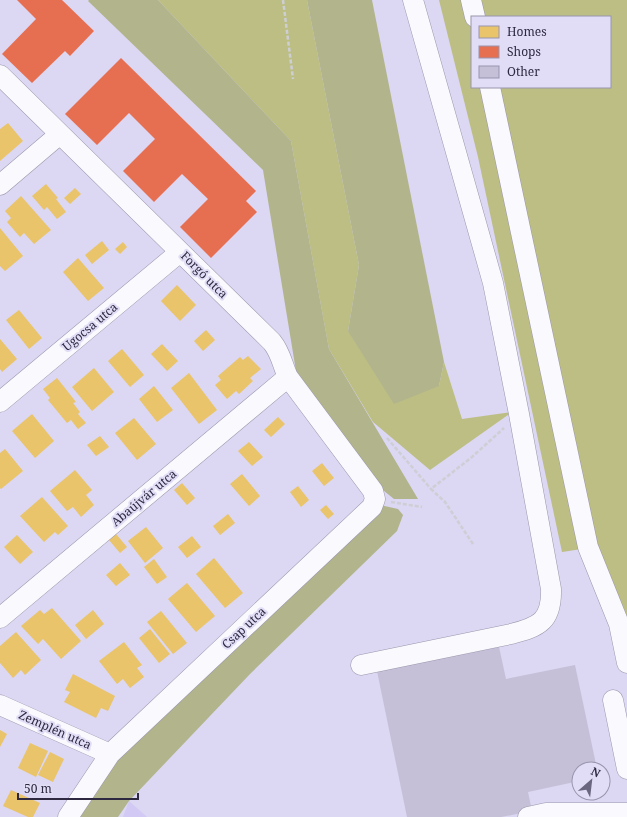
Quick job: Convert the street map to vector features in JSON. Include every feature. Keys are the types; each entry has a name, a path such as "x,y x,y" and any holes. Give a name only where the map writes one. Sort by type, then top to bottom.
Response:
{"street":[{"path":"361,665 531,629 541,622 552,602 551,589 519,414 493,283 413,0"},
{"path":"471,0 475,16"},
{"name":"Forgó utca","path":"0,75 272,342 279,351 288,377 373,491 375,499"},
{"path":"490,88 588,547 619,624 627,663"},
{"path":"0,185 60,134"},
{"name":"Ugocsa utca","path":"0,402 180,252"},
{"name":"Abaújvár utca","path":"0,618 288,377"},
{"name":"Csap utca","path":"68,817 110,754 372,507 375,499"},
{"path":"614,700 627,769"},
{"name":"Zemplén utca","path":"0,705 110,754"},
{"path":"528,817 546,814 627,814"}],"path":[{"path":"283,0 293,79"},
{"path":"431,489 472,457 519,414"},
{"path":"387,438 431,489 446,502 473,544"},
{"path":"375,499 422,507"}],"shaded area":[{"path":"129,801 147,817 123,817"}],"green space":[{"path":"158,0 307,0 359,265 348,331 439,386 444,362 462,419 512,412 430,470 373,422 329,349 291,141"},
{"path":"158,0 291,141 329,349 418,499 394,499 378,486 296,371 263,170 88,1"},
{"path":"307,0 372,0 444,362 439,386 394,404 348,331 359,265"},
{"path":"439,0 627,0 627,663 588,548 562,552 478,157"},
{"path":"380,505 398,509 403,515 397,531 250,674 129,801 118,817 77,817 118,757"}],"building: Homes":[{"path":"8,123 23,141 0,161 0,129"},
{"path":"46,184 58,198 56,199 66,212 57,219 47,207 44,210 32,196"},
{"path":"75,188 81,194 70,204 64,198"},
{"path":"21,196 51,230 34,244 24,233 20,237 7,222 11,218 5,211"},
{"path":"0,228 23,256 5,271 0,266"},
{"path":"102,241 109,250 92,264 85,255"},
{"path":"123,242 127,247 120,254 115,249"},
{"path":"78,258 104,288 88,301 63,272"},
{"path":"177,285 196,305 180,321 161,301"},
{"path":"19,310 42,338 29,349 6,320"},
{"path":"206,330 215,340 203,351 194,341"},
{"path":"0,339 17,359 2,372 0,369"},
{"path":"162,344 178,361 167,371 151,354"},
{"path":"122,349 144,375 130,387 108,361"},
{"path":"248,356 261,369 250,378 253,381 239,394 236,391 227,399 215,385 221,380 218,376 240,357 243,360"},
{"path":"94,368 114,392 92,411 72,387"},
{"path":"189,373 217,410 199,424 171,388"},
{"path":"57,378 76,402 73,403 80,412 78,414 86,423 78,429 71,420 67,423 48,400 50,398 43,389"},
{"path":"154,386 173,410 157,422 139,399"},
{"path":"32,414 54,441 35,458 12,431"},
{"path":"278,417 285,424 271,437 264,430"},
{"path":"134,418 156,444 137,460 115,433"},
{"path":"100,436 109,447 96,456 87,445"},
{"path":"249,442 263,457 252,466 238,451"},
{"path":"5,449 23,471 1,489 0,453"},
{"path":"322,463 334,478 324,486 312,471"},
{"path":"75,470 92,490 86,495 94,505 81,517 73,507 67,511 50,491"},
{"path":"242,474 260,496 249,506 230,484"},
{"path":"182,483 195,498 187,505 174,490"},
{"path":"298,486 309,500 301,507 290,492"},
{"path":"42,497 68,526 58,535 55,532 44,542 20,516"},
{"path":"326,505 334,514 328,519 320,510"},
{"path":"228,514 235,523 220,535 213,526"},
{"path":"146,527 163,548 145,563 128,541"},
{"path":"116,534 127,547 120,553 109,540"},
{"path":"17,535 33,552 20,564 4,547"},
{"path":"192,536 201,547 187,558 178,547"},
{"path":"214,558 243,593 225,608 196,574"},
{"path":"154,559 167,577 157,584 144,567"},
{"path":"120,563 130,575 116,586 106,575"},
{"path":"187,583 215,616 196,632 168,599"},
{"path":"52,608 81,641 61,659 43,639 38,644 21,626 40,610 44,614"},
{"path":"93,610 104,624 86,639 75,625"},
{"path":"161,611 187,643 173,654 147,622"},
{"path":"150,629 170,654 159,663 139,638"},
{"path":"16,632 41,660 25,675 21,670 13,678 0,663 0,646"},
{"path":"124,642 142,665 137,668 144,677 130,688 123,679 117,684 99,661"},
{"path":"73,674 115,696 108,711 101,708 96,718 64,702 70,692 65,690"},
{"path":"0,730 7,734 0,747"},
{"path":"30,743 48,751 36,777 18,768"},
{"path":"50,752 64,759 53,782 38,775"},
{"path":"11,790 40,803 33,817 28,817 3,806"}],"building: Shops":[{"path":"17,0 62,0 94,31 70,56 65,51 32,83 2,54 36,19"},
{"path":"121,58 256,191 246,201 257,212 211,258 180,227 208,199 182,174 154,202 123,171 155,139 129,113 97,145 65,114"}],"building: Other":[{"path":"499,647 506,679 575,665 595,761 571,761 571,783 528,792 532,811 501,817 407,817 377,671"}]}
